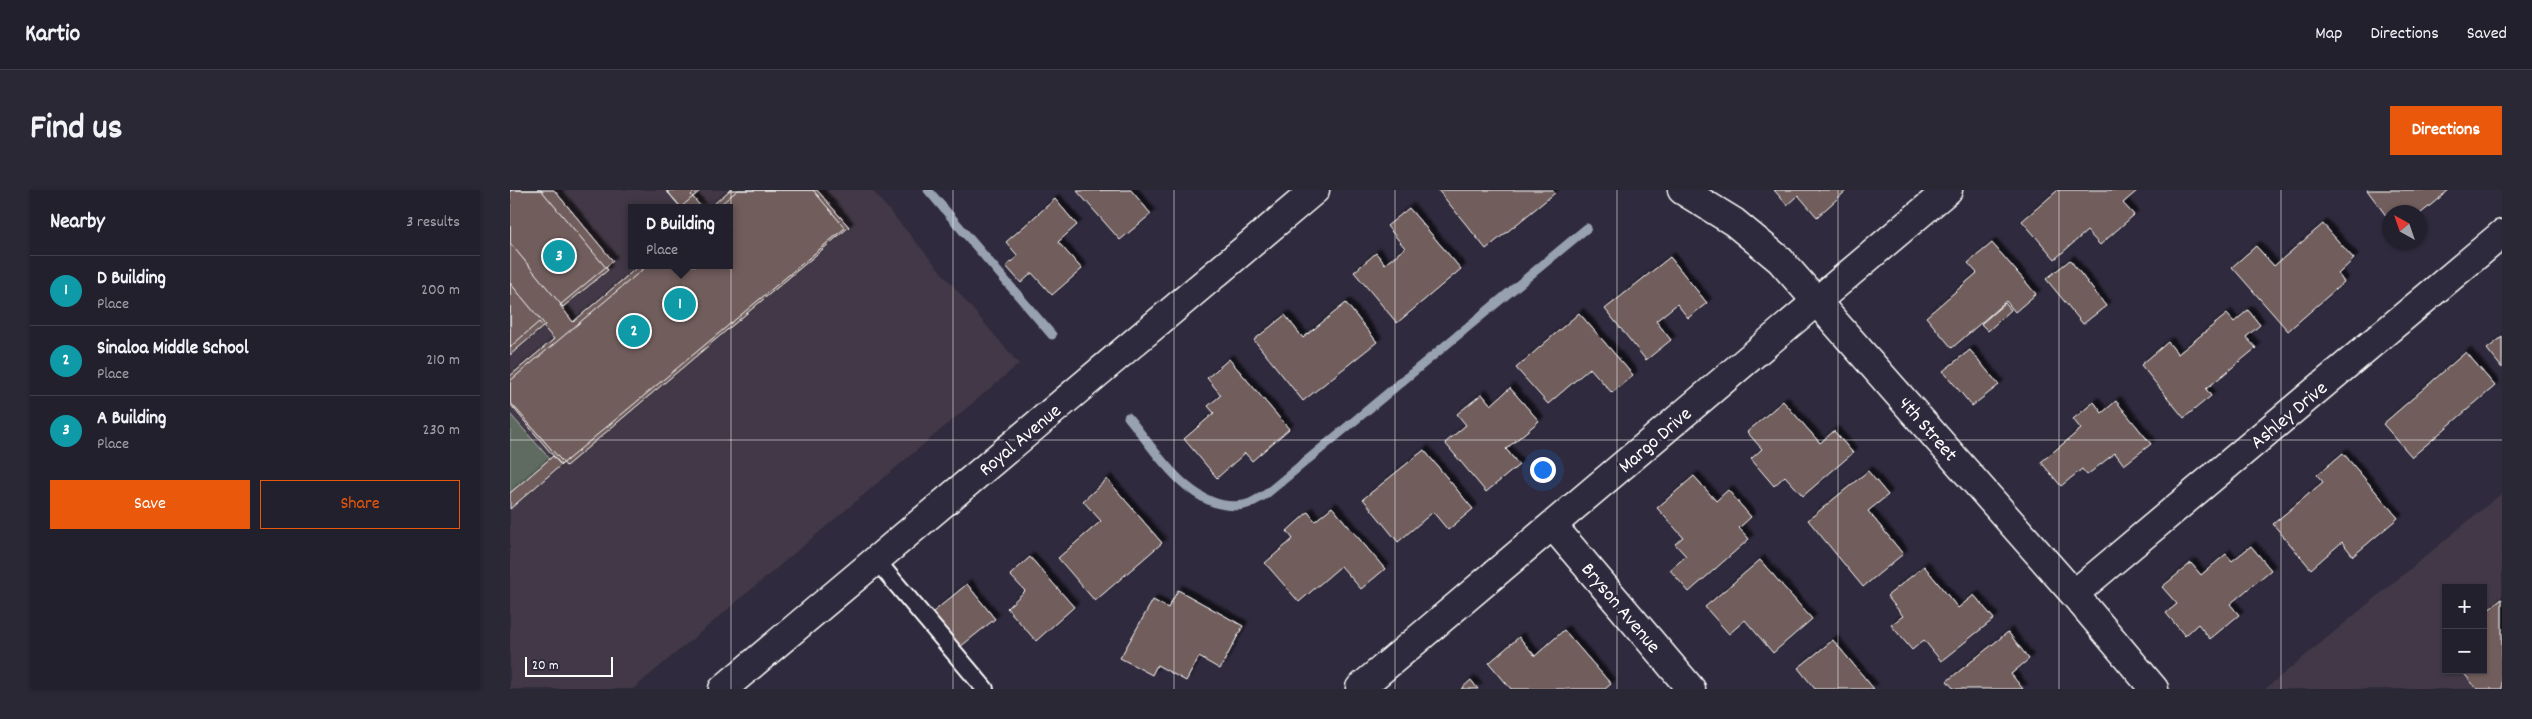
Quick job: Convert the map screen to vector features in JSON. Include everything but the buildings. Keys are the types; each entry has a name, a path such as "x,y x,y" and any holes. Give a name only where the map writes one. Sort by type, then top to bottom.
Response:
{"street":[{"name":"Royal Avenue","path":"723,689 1315,190"},
{"name":"4th Street","path":"1682,190 1734,222 1780,260 2074,594 2154,689"},
{"name":"Margo Drive","path":"1360,688 1948,190"},
{"name":"Ashley Drive","path":"2074,594 2502,234"},
{"name":"Bryson Avenue","path":"1553,526 1691,689"}],"lane":[{"path":"876,560 985,689"}],"shaded area":[{"path":"510,190 872,190 1019,364 633,689 510,689"},
{"path":"510,414 550,459 510,493"},
{"path":"2502,493 2502,689 2265,689"}],"waterway":[{"path":"928,190 1052,335"},
{"path":"1128,417 1177,478 1192,490 1208,500 1225,505 1244,505 1249,503 1265,495 1587,228"}],"place":[{"name":"A Building","path":"559,256"},
{"name":"D Building","path":"680,304"},
{"name":"Sinaloa Middle School","path":"634,331"}]}
